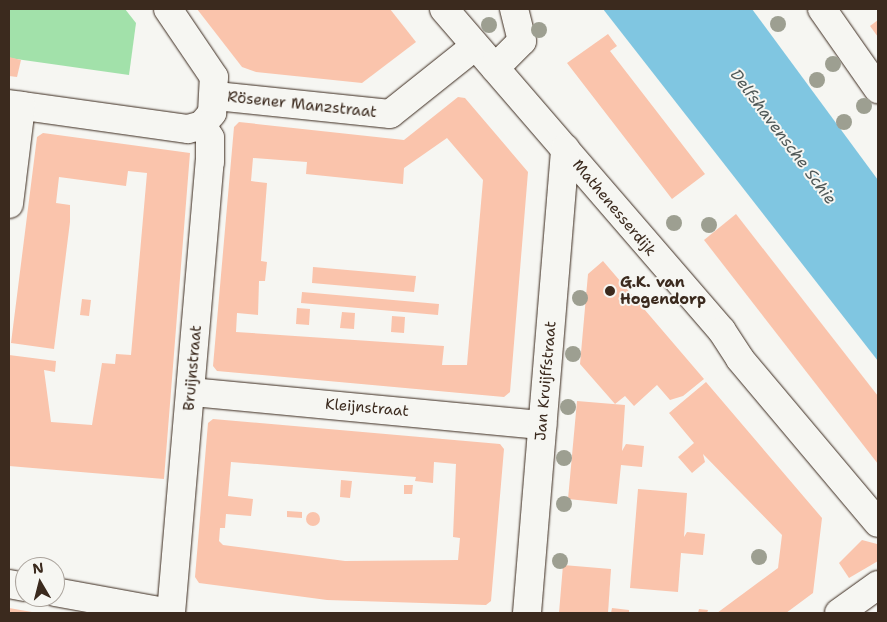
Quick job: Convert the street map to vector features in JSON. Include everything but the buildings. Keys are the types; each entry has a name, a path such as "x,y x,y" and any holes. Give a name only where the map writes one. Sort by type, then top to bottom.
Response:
{"street":[{"path":"168,9 214,77 216,96"},
{"name":"Mathenesserdijk","path":"444,9 474,48 495,68 722,330 740,359 878,523"},
{"path":"495,68 522,41 514,9"},
{"path":"834,13 878,88"},
{"name":"Rösener Manzstraat","path":"202,125 212,113 216,96 390,114 474,48"},
{"path":"9,204 15,105 188,129 202,125"},
{"name":"Bruijnstraat","path":"170,613 210,162 210,138 202,125"},
{"name":"Jan Kruijffstraat","path":"527,613 564,149"},
{"name":"Kleijnstraat","path":"191,392 542,425"},
{"path":"839,613 878,585"},
{"path":"65,594 170,613"}],"green space":[{"path":"9,9 125,9 136,23 129,75 9,58"}],"water":[{"name":"Delfshavensche Schie","path":"603,9 752,9 878,180 878,361"}],"place":[{"name":"G.K. van Hogendorp","path":"610,291"}]}
